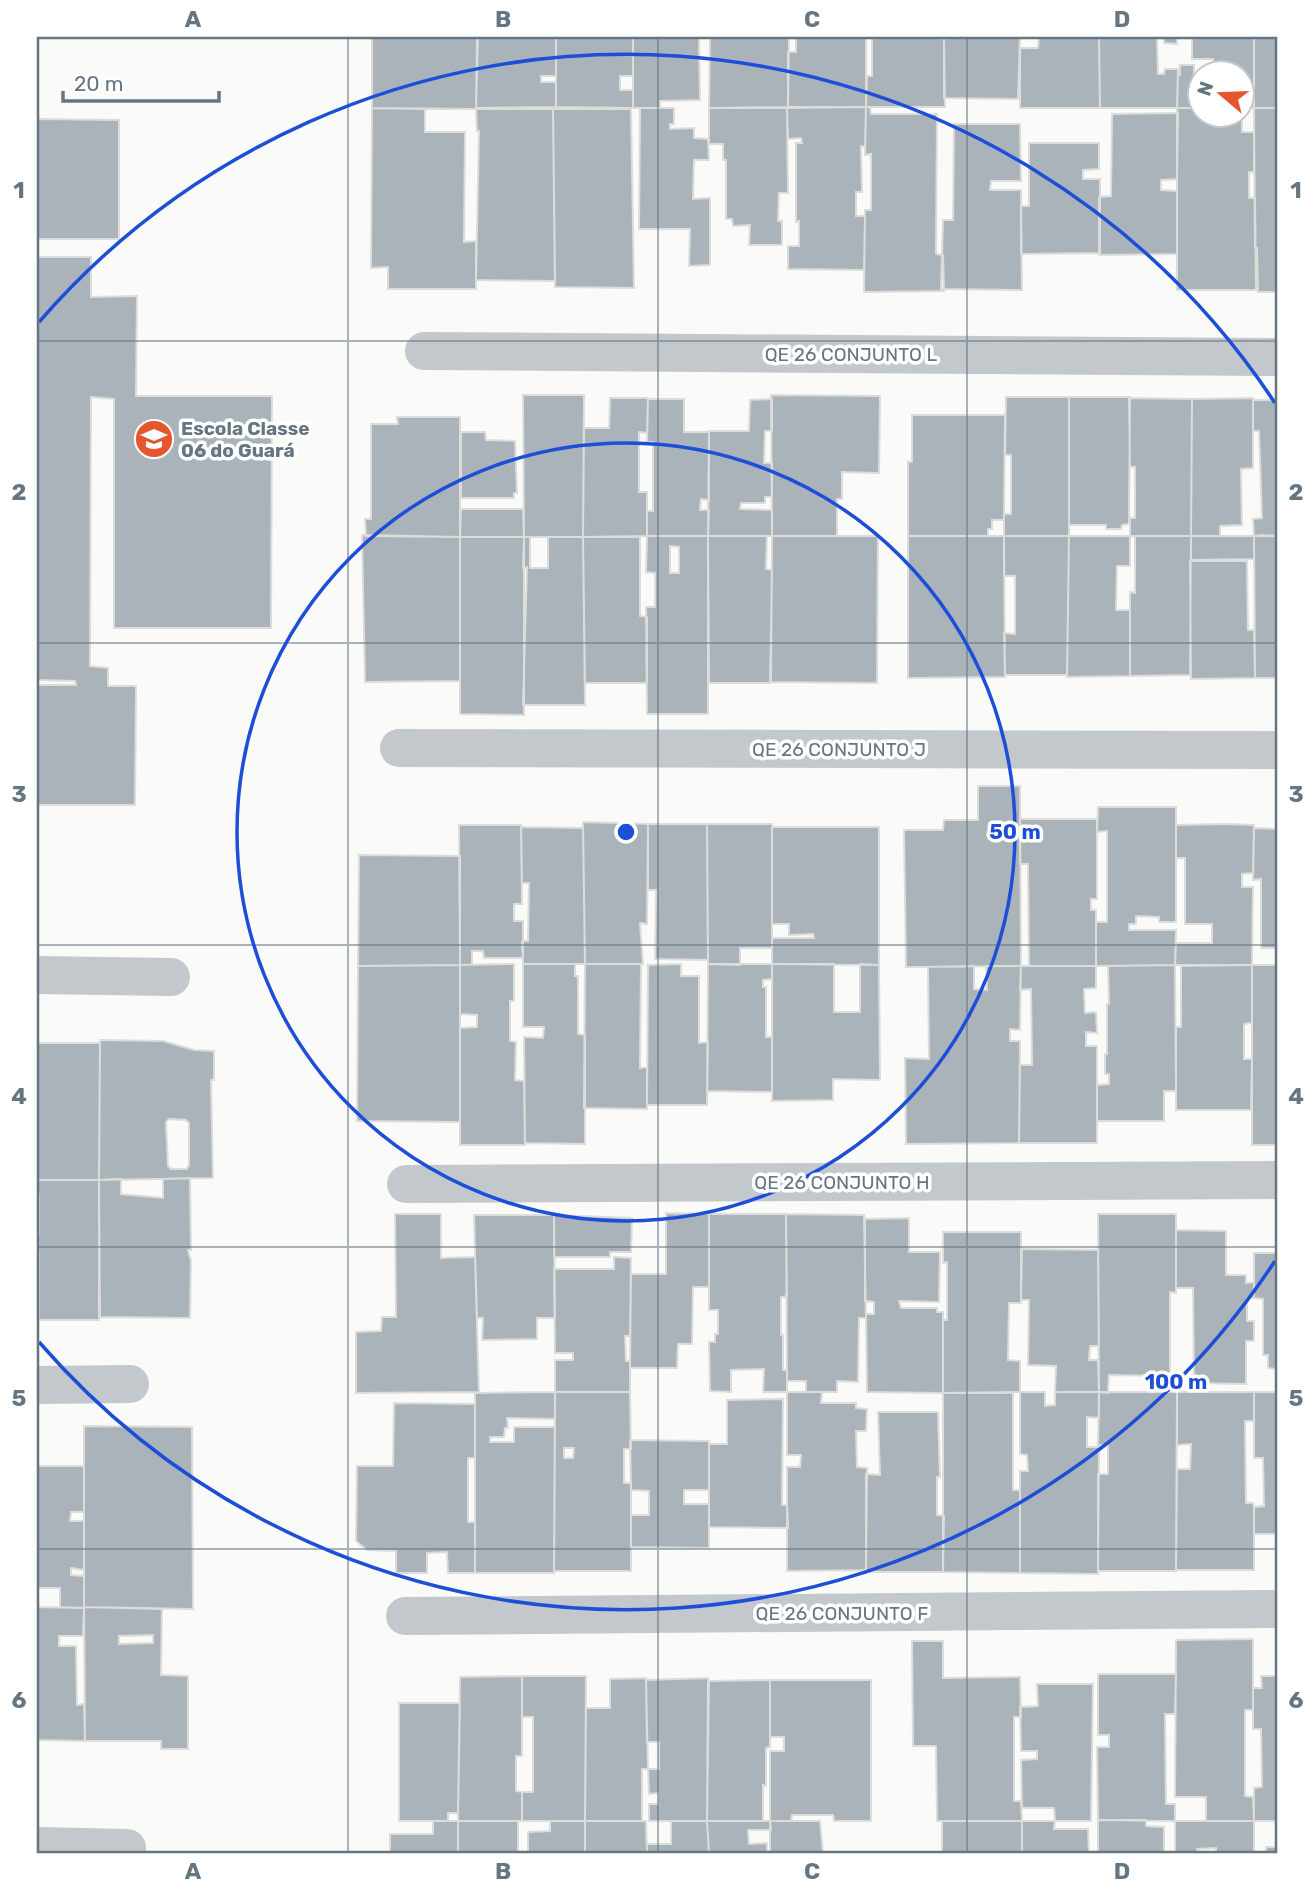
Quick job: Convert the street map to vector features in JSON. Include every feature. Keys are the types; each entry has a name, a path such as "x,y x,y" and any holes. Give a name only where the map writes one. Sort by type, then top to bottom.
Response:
{"street":[{"name":"QE 26 CONJUNTO L","path":"424,351 1278,357"},
{"name":"QE 26 CONJUNTO J","path":"399,748 1278,750"},
{"path":"37,975 171,977"},
{"name":"QE 26 CONJUNTO H","path":"406,1184 1278,1180"},
{"path":"37,1385 130,1384"},
{"name":"QE 26 CONJUNTO F","path":"405,1616 1278,1609"},
{"path":"37,1846 127,1848"}],"building":[{"path":"372,37 477,37 476,109 372,108"},
{"path":"478,37 556,37 556,76 541,76 541,82 556,82 556,107 476,108"},
{"path":"556,37 633,37 633,76 620,76 620,90 633,90 633,108 556,107"},
{"path":"633,37 699,37 700,100 660,101 660,108 633,108"},
{"path":"710,37 789,37 788,107 709,108"},
{"path":"796,37 866,37 866,107 788,107 788,52 796,52"},
{"path":"872,37 944,37 945,107 866,107 867,76 872,76"},
{"path":"944,37 1020,37 1018,99 944,98"},
{"path":"1039,37 1099,37 1100,108 1020,108 1020,48 1038,48"},
{"path":"1099,37 1157,37 1158,74 1164,74 1165,69 1178,69 1177,108 1100,108"},
{"path":"1164,37 1177,37 1177,44 1164,43"},
{"path":"1192,37 1254,37 1254,60 1192,59"},
{"path":"1254,37 1278,37 1278,108 1256,108"},
{"path":"1180,65 1186,65 1186,108 1177,108"},
{"path":"866,107 865,147 861,146 862,192 856,192 856,216 865,216 864,270 788,269 788,246 799,246 799,221 796,222 796,143 802,143 801,138 788,139 787,108"},
{"path":"866,107 870,107 871,114 937,114 936,254 943,255 944,291 864,292 865,210 871,210 871,154 865,155"},
{"path":"372,108 425,109 425,132 465,132 464,242 476,241 476,289 388,289 388,267 371,268"},
{"path":"640,108 674,108 674,124 670,124 670,129 694,128 694,138 708,139 709,160 694,160 693,199 710,198 710,265 689,266 690,229 639,229"},
{"path":"709,108 787,108 788,193 779,193 778,221 782,221 782,245 749,245 750,225 733,226 732,219 726,219 726,160 723,160 723,144 709,144"},
{"path":"1177,108 1186,108 1186,130 1254,132 1254,172 1249,172 1249,198 1255,198 1256,290 1177,290"},
{"path":"1256,108 1278,108 1278,292 1258,292 1255,248"},
{"path":"476,109 553,109 555,281 476,280 479,131"},
{"path":"553,109 631,109 634,288 555,287"},
{"path":"1178,113 1177,179 1161,180 1161,190 1177,191 1177,254 1099,255 1099,197 1111,196 1112,114"},
{"path":"37,119 119,120 119,239 37,239"},
{"path":"954,124 1020,124 1021,181 991,181 990,190 1021,190 1022,290 941,289 943,220 953,220"},
{"path":"1029,143 1099,143 1099,169 1083,170 1083,179 1100,179 1100,253 1021,254 1021,206 1029,206"},
{"path":"37,257 91,257 91,297 137,296 136,396 272,396 271,628 114,628 114,399 91,397 90,666 108,668 108,686 136,686 135,805 37,805 37,685 76,685 75,681 37,680"},
{"path":"523,395 584,395 583,537 524,537"},
{"path":"771,395 880,396 879,473 842,472 842,499 837,499 837,536 772,536"},
{"path":"1006,397 1069,397 1069,536 1004,536 1004,514 1011,514 1011,455 1005,455"},
{"path":"1069,397 1130,397 1129,524 1122,525 1121,529 1106,529 1106,525 1069,525"},
{"path":"610,398 648,398 647,433 639,432 639,492 647,492 647,536 583,537 584,428 609,428"},
{"path":"1129,398 1192,399 1191,536 1130,536 1130,518 1135,518 1135,467 1130,467"},
{"path":"1253,398 1253,468 1241,469 1242,525 1220,526 1220,536 1191,536 1192,399"},
{"path":"648,399 684,399 684,432 709,432 709,500 701,499 700,510 709,510 708,536 647,536 647,511 653,511 653,442 647,442"},
{"path":"772,399 772,431 765,431 764,463 772,463 772,497 765,497 765,503 741,503 740,509 772,510 772,536 708,536 709,431 749,431 750,400"},
{"path":"1253,400 1278,400 1278,536 1254,536 1253,519 1262,518 1259,431 1253,431"},
{"path":"912,415 1005,415 1004,520 992,520 992,529 988,529 988,536 908,536 908,462 912,462"},
{"path":"397,417 460,417 460,537 366,536 365,519 371,519 371,424 398,424"},
{"path":"461,432 485,432 486,440 515,441 517,493 514,493 514,498 461,498"},
{"path":"461,509 523,509 524,537 460,537"},
{"path":"362,535 460,537 460,681 365,682"},
{"path":"647,536 708,536 708,714 647,714 646,607 655,607 655,573 646,572","holes":["670,546 679,547 679,573 670,573"]},
{"path":"708,536 767,536 766,569 772,570 770,683 709,683"},
{"path":"772,536 878,536 877,683 771,682"},
{"path":"908,536 1004,536 1005,677 908,678"},
{"path":"1004,536 1069,536 1067,675 1005,675 1004,633 1015,634 1015,576 1004,576"},
{"path":"1069,536 1130,536 1130,566 1117,566 1116,610 1130,610 1130,676 1067,677"},
{"path":"1135,536 1191,536 1190,675 1130,676 1130,592 1135,593"},
{"path":"1191,536 1254,536 1254,559 1191,560"},
{"path":"1254,536 1278,536 1278,678 1255,678"},
{"path":"460,537 524,537 524,715 460,714"},
{"path":"524,537 530,537 530,568 548,568 548,537 583,537 585,705 523,705 527,567 523,568"},
{"path":"583,537 640,537 640,616 647,617 647,683 585,683"},
{"path":"1190,561 1247,561 1248,630 1254,630 1255,678 1191,679"},
{"path":"978,786 1020,786 1021,966 906,967 904,830 943,830 944,820 978,820"},
{"path":"1098,807 1176,807 1176,922 1159,922 1159,917 1136,916 1136,924 1129,924 1129,930 1176,930 1175,965 1096,966 1096,922 1107,922 1107,831 1097,832"},
{"path":"1020,819 1097,819 1097,899 1091,899 1091,910 1096,910 1096,966 1029,966 1028,864 1020,864"},
{"path":"583,822 648,824 647,924 640,923 643,964 585,964"},
{"path":"648,824 707,824 708,960 655,959 656,890 648,890"},
{"path":"707,824 772,824 772,948 740,948 740,965 708,964"},
{"path":"459,825 521,825 522,904 514,904 514,921 523,921 523,958 484,958 483,951 472,951 472,965 460,965"},
{"path":"1176,825 1254,825 1253,873 1242,874 1242,887 1253,887 1252,965 1175,965 1176,943 1212,943 1212,924 1185,924 1185,858 1176,858"},
{"path":"521,827 583,828 585,964 523,964 522,941 528,941 529,883 522,883"},
{"path":"772,827 879,827 879,965 772,964 772,938 814,938 813,934 789,935 789,924 772,924"},
{"path":"1254,828 1278,829 1278,948 1261,948 1261,879 1253,880"},
{"path":"359,855 460,856 460,965 358,966"},
{"path":"514,964 510,1041 516,1042 515,1080 524,1081 525,1145 460,1145 460,1028 477,1027 477,1015 460,1014 460,965"},
{"path":"523,964 575,964 575,976 578,976 578,1034 585,1035 585,1144 525,1143 524,1037 543,1038 544,1027 523,1027"},
{"path":"585,964 641,964 640,1068 647,1067 647,1109 584,1108"},
{"path":"681,964 681,976 699,976 699,1043 708,1042 707,1105 647,1105 648,965"},
{"path":"708,964 772,964 772,979 763,980 763,987 766,987 766,1037 772,1037 772,1092 707,1091"},
{"path":"772,964 834,964 834,1012 860,1012 860,964 879,965 880,1080 833,1079 833,1100 772,1101"},
{"path":"460,965 460,1122 357,1121 358,966"},
{"path":"1175,965 1176,1091 1164,1091 1164,1121 1097,1121 1097,1085 1109,1084 1109,1074 1105,1074 1108,966"},
{"path":"1252,965 1252,1023 1244,1024 1244,1059 1252,1059 1251,1110 1176,1110 1176,1027 1181,1027 1181,966"},
{"path":"1252,965 1278,965 1278,1145 1252,1145"},
{"path":"974,966 974,989 987,990 986,966 1021,966 1020,1030 1010,1029 1010,1041 1020,1041 1019,1143 906,1144 905,1058 929,1059 928,967"},
{"path":"1021,966 1096,966 1096,988 1084,989 1085,1013 1096,1012 1097,1033 1086,1032 1086,1046 1097,1046 1097,1143 1019,1143 1020,1065 1032,1065 1031,989 1020,990"},
{"path":"100,1040 163,1041 194,1050 214,1051 214,1080 211,1080 213,1178 99,1180","holes":["169,1119 186,1120 189,1123 189,1165 187,1169 171,1169 168,1166 166,1122"]},
{"path":"37,1043 100,1043 99,1180 38,1180"},
{"path":"38,1140 38,1180 37,1180"},
{"path":"190,1178 190,1318 100,1317 99,1180 121,1179 121,1194 163,1198 163,1179"},
{"path":"37,1180 39,1234 37,1235"},
{"path":"38,1180 99,1180 99,1320 39,1320"},
{"path":"666,1213 709,1214 709,1287 693,1287 692,1344 678,1344 677,1368 630,1368 631,1274 666,1274"},
{"path":"395,1214 441,1214 441,1258 475,1257 479,1392 356,1393 356,1332 381,1331 382,1317 396,1317"},
{"path":"709,1214 786,1214 787,1296 781,1297 781,1335 783,1370 787,1370 787,1392 763,1392 764,1369 731,1370 731,1392 710,1391 709,1342 715,1342 715,1334 718,1334 718,1310 709,1310"},
{"path":"786,1214 864,1215 866,1318 859,1318 858,1382 837,1381 837,1392 806,1392 806,1381 787,1381"},
{"path":"1098,1214 1176,1214 1176,1293 1170,1292 1170,1376 1109,1375 1108,1393 1099,1392"},
{"path":"474,1215 554,1215 555,1318 537,1318 537,1339 482,1340 483,1318 477,1318"},
{"path":"554,1215 632,1218 631,1252 610,1252 610,1257 554,1257"},
{"path":"909,1218 909,1252 940,1252 939,1302 899,1301 901,1308 937,1308 937,1312 943,1312 943,1393 867,1392 866,1314 874,1314 874,1302 865,1301 865,1219"},
{"path":"1176,1230 1226,1231 1226,1275 1246,1275 1246,1283 1254,1282 1254,1298 1247,1298 1247,1321 1254,1321 1254,1341 1246,1341 1246,1384 1194,1383 1193,1288 1176,1288"},
{"path":"943,1232 1021,1232 1021,1303 1009,1303 1008,1360 1020,1361 1020,1392 943,1393 943,1320 947,1320 947,1262 943,1263"},
{"path":"1022,1249 1098,1250 1099,1346 1090,1346 1089,1360 1098,1360 1099,1392 1055,1392 1056,1366 1028,1365 1029,1300 1021,1300"},
{"path":"39,1252 39,1319 37,1319"},
{"path":"1254,1253 1278,1253 1278,1377 1276,1369 1268,1368 1268,1355 1263,1355 1263,1299 1254,1298"},
{"path":"614,1257 631,1258 630,1336 625,1336 626,1361 630,1361 630,1392 555,1392 555,1360 573,1360 573,1353 555,1353 554,1269 614,1269"},
{"path":"555,1392 630,1392 631,1449 624,1449 624,1483 631,1483 631,1571 554,1571","holes":["564,1448 574,1448 573,1458 564,1458"]},
{"path":"555,1392 555,1419 507,1418 508,1428 505,1428 504,1437 490,1437 490,1442 514,1442 514,1427 555,1427 554,1573 475,1573 475,1393"},
{"path":"787,1392 822,1392 821,1403 856,1403 856,1408 867,1409 866,1431 856,1431 857,1467 867,1468 866,1570 787,1571 787,1467 800,1467 801,1455 787,1455"},
{"path":"1020,1392 1045,1392 1045,1406 1055,1405 1055,1392 1099,1392 1099,1418 1087,1417 1087,1447 1099,1447 1098,1574 1020,1573 1020,1471 1028,1471 1027,1455 1020,1454"},
{"path":"1099,1392 1177,1392 1176,1571 1098,1571 1098,1474 1108,1474 1108,1446 1098,1445"},
{"path":"1177,1392 1254,1392 1254,1421 1245,1421 1246,1503 1253,1503 1254,1507 1254,1570 1176,1570 1177,1469 1190,1469 1191,1444 1177,1445"},
{"path":"1254,1392 1278,1392 1278,1534 1254,1534 1254,1507 1264,1506 1263,1458 1254,1458"},
{"path":"943,1393 1013,1393 1013,1490 1020,1490 1020,1573 943,1572"},
{"path":"783,1399 782,1505 787,1505 788,1528 709,1527 709,1444 727,1444 727,1400"},
{"path":"394,1403 475,1404 475,1458 468,1458 468,1522 475,1522 475,1573 448,1573 447,1552 427,1553 427,1573 396,1573 396,1551 367,1550 356,1541 357,1466 393,1466"},
{"path":"878,1412 938,1412 940,1477 937,1477 937,1515 944,1516 943,1572 866,1572 866,1474 880,1475"},
{"path":"84,1426 192,1427 193,1609 84,1607"},
{"path":"630,1440 709,1441 709,1490 684,1490 684,1504 709,1504 709,1548 631,1547 631,1515 649,1515 649,1491 631,1490"},
{"path":"37,1466 84,1466 84,1512 71,1512 70,1521 84,1521 84,1570 71,1568 71,1575 84,1576 84,1608 60,1607 60,1588 37,1588"},
{"path":"37,1607 84,1608 83,1636 59,1636 59,1646 76,1646 77,1705 84,1704 85,1741 37,1740"},
{"path":"84,1607 162,1609 161,1675 188,1676 188,1749 161,1749 161,1741 85,1741","holes":["153,1635 153,1643 119,1644 119,1636"]},
{"path":"1253,1639 1253,1710 1245,1710 1245,1796 1253,1797 1254,1821 1206,1821 1206,1797 1175,1797 1176,1640"},
{"path":"912,1641 943,1641 943,1678 1020,1677 1021,1717 1014,1717 1014,1801 1021,1801 1022,1821 937,1821 936,1746 913,1746"},
{"path":"1098,1674 1176,1674 1175,1714 1165,1714 1166,1804 1175,1804 1175,1821 1098,1820 1097,1747 1109,1747 1109,1735 1098,1735"},
{"path":"522,1676 522,1756 516,1756 516,1791 522,1792 522,1821 458,1821 460,1677"},
{"path":"522,1676 586,1676 585,1821 522,1821 522,1792 533,1792 533,1717 522,1717"},
{"path":"1261,1676 1278,1676 1278,1821 1254,1821 1254,1788 1262,1787 1261,1729 1253,1729 1253,1688 1262,1688"},
{"path":"646,1678 648,1769 642,1769 642,1821 585,1821 586,1708 610,1708 610,1679"},
{"path":"708,1678 707,1821 649,1821 649,1804 658,1804 658,1793 649,1794 648,1769 659,1769 659,1742 647,1742 646,1680"},
{"path":"770,1680 871,1680 871,1821 834,1821 833,1815 792,1815 791,1821 770,1821 770,1751 784,1751 784,1737 770,1737"},
{"path":"770,1680 770,1747 766,1748 763,1821 707,1821 709,1681"},
{"path":"1037,1684 1093,1684 1091,1821 1055,1821 1054,1808 1022,1808 1021,1760 1037,1759 1037,1751 1021,1751 1020,1707 1038,1706"},
{"path":"399,1703 460,1703 458,1813 448,1813 448,1821 399,1821"},
{"path":"1098,1820 1146,1820 1146,1826 1164,1827 1164,1853 1098,1853"},
{"path":"433,1821 458,1821 458,1853 390,1853 390,1834 433,1834"},
{"path":"458,1821 518,1821 518,1853 458,1853"},
{"path":"550,1821 585,1821 585,1853 528,1853 528,1832 550,1831"},
{"path":"585,1821 646,1821 647,1853 585,1853"},
{"path":"671,1821 707,1821 709,1853 647,1853 647,1844 671,1844"},
{"path":"707,1821 770,1821 771,1830 748,1830 749,1844 767,1843 767,1853 709,1853"},
{"path":"770,1821 820,1821 823,1853 770,1853"},
{"path":"942,1821 1022,1821 1022,1853 942,1853"},
{"path":"1022,1821 1055,1821 1054,1829 1088,1829 1089,1853 1022,1853"},
{"path":"1175,1821 1254,1821 1254,1853 1216,1853 1216,1848 1197,1849 1198,1853 1175,1853"},
{"path":"1266,1847 1278,1847 1278,1853 1266,1853"}],"place":[{"name":"Escola Classe 06 do Guará","path":"154,439"}]}
